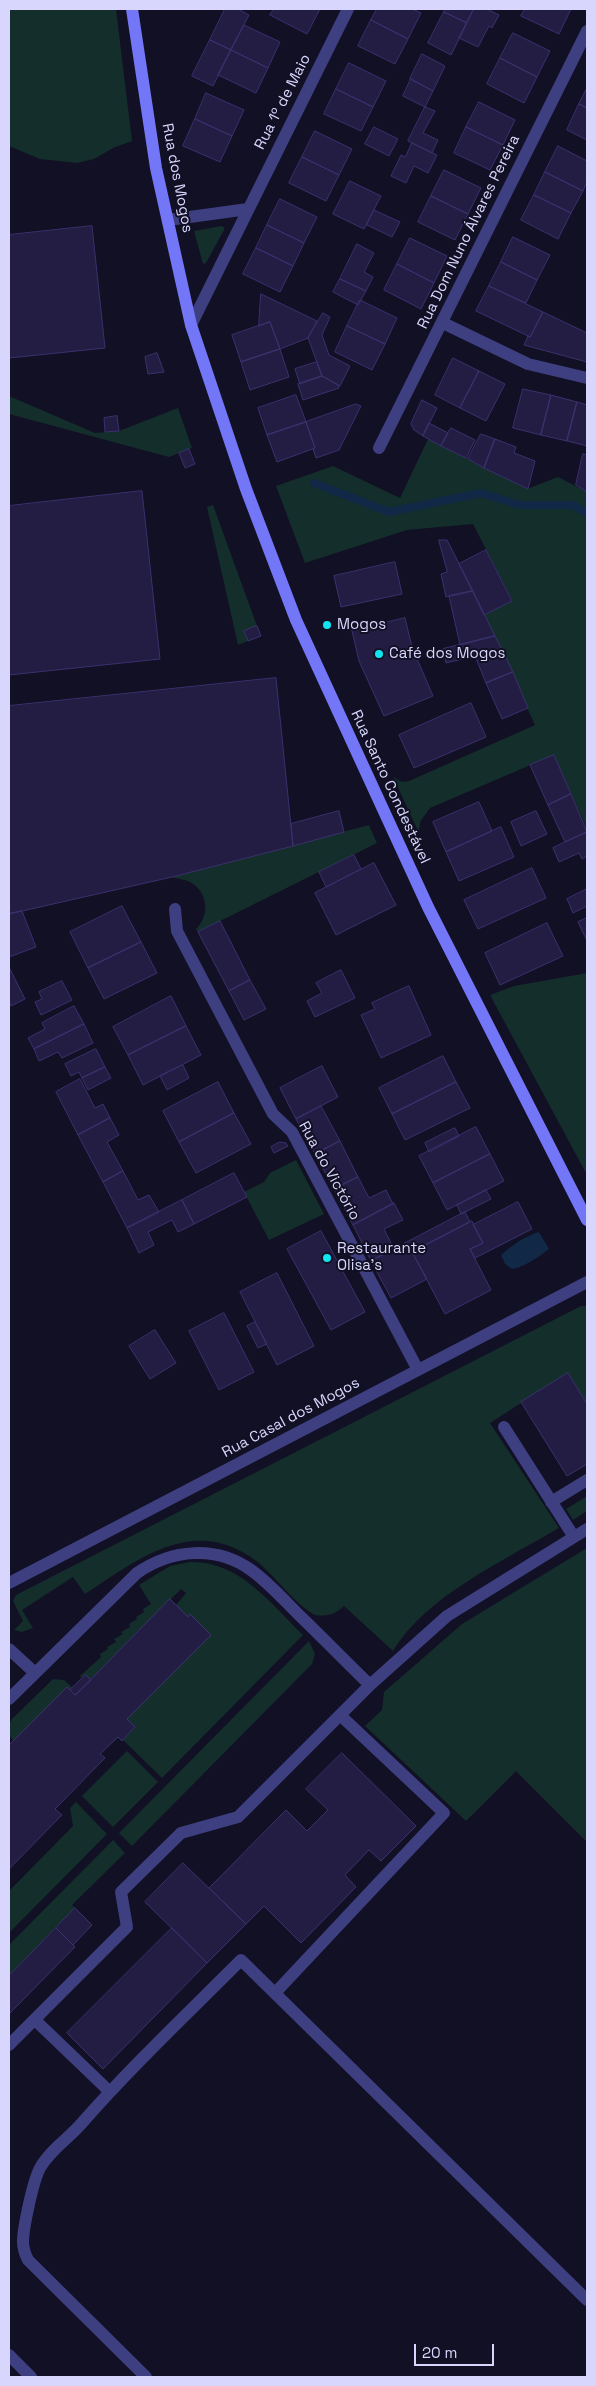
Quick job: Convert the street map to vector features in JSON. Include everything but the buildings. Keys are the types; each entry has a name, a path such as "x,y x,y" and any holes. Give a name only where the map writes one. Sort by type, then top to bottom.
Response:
{"street":[{"name":"Rua dos Mogos","path":"132,9 156,168 191,325 200,352"},
{"name":"Rua 1º de Maio","path":"191,325 348,9"},
{"name":"Rua Dom Nuno Álvares Pereira","path":"379,448 587,31"},
{"path":"168,220 248,209"},
{"path":"443,323 528,364 587,378"},
{"name":"Rua Santo Condestável","path":"200,352 246,489 296,620 428,907 587,1220"},
{"name":"Rua do Victório","path":"175,909 177,932 274,1114 292,1132 418,1370"},
{"name":"Rua Casal dos Mogos","path":"9,1583 587,1282"},
{"path":"504,1427 574,1537"},
{"path":"551,1502 587,1480"},
{"path":"9,2045 127,1928 121,1892 181,1832 238,1817 370,1685 458,1608 587,1529"},
{"path":"9,1699 137,1573 151,1563 168,1556 203,1553 219,1555 251,1570 370,1685"},
{"path":"9,1649 35,1673"},
{"path":"275,1993 444,1813 340,1715"},
{"path":"146,2377 35,2268 24,2252 24,2231 40,2168 109,2091 241,1960 587,2300"},
{"path":"35,2020 109,2091"},
{"path":"9,2355 31,2377"}],"green space":[{"path":"9,9 116,9 132,141 113,148 94,159 77,163 40,159 9,146"},
{"path":"224,227 224,230 206,263 203,264 194,231"},
{"path":"9,396 95,433 119,431 178,408 192,448 169,457 9,414"},
{"path":"428,439 527,489 558,477 587,492 587,829 554,755 430,808 420,822 419,833 393,777 402,782 409,781 535,725 484,615 512,600 473,524 407,530 305,563 276,486 333,466 400,498"},
{"path":"213,505 257,626 244,631 248,641 238,645 207,507"},
{"path":"369,825 377,843 198,932 196,929 204,917 204,898 196,886 190,882 172,877"},
{"path":"587,973 587,1175 490,995 514,986"},
{"path":"296,1160 324,1214 269,1240 244,1192 264,1182 270,1173"},
{"path":"581,1306 587,1306 587,1404 568,1373 490,1423 559,1528 491,1566 446,1596 407,1631 393,1651 344,1606 331,1614 315,1615 291,1596 255,1560 232,1547 210,1541 188,1542 166,1547 145,1556 85,1594 73,1577 22,1610 33,1628 22,1632 14,1630 23,1621 13,1601 16,1595"},
{"path":"587,1496 587,1511 573,1520 566,1509"},
{"path":"587,1548 587,1842 516,1771 466,1821 365,1726 382,1710 384,1692 462,1624"},
{"path":"190,1562 224,1568 239,1576 253,1586 303,1635 162,1778 123,1740 135,1727 127,1719 190,1615 188,1617 176,1605 186,1593 181,1589 91,1680 86,1675 82,1678 80,1676 101,1657 100,1654 108,1649 107,1647 116,1642 114,1639 130,1627 129,1624 144,1612 143,1609 151,1604 139,1585 170,1566"},
{"path":"309,1641 315,1654 312,1664 132,1846 119,1833"},
{"path":"53,1679 64,1680 73,1688 70,1690 67,1687 13,1741 9,1730 12,1719"},
{"path":"127,1751 158,1782 113,1827 82,1796"},
{"path":"76,1802 107,1834 9,1933 9,1891 73,1826 70,1808"},
{"path":"113,1840 125,1853 72,1905 75,1908 9,1976 9,1945"}],"water":[{"path":"539,1232 549,1249 517,1268 512,1269 505,1264 501,1255 519,1241"}],"waterway":[{"path":"314,483 389,512 481,493 520,505 573,505 587,513"}],"place":[{"name":"Mogos","path":"327,625"},
{"name":"Café dos Mogos","path":"379,654"},
{"name":"Restaurante Olisa's","path":"327,1258"}]}
